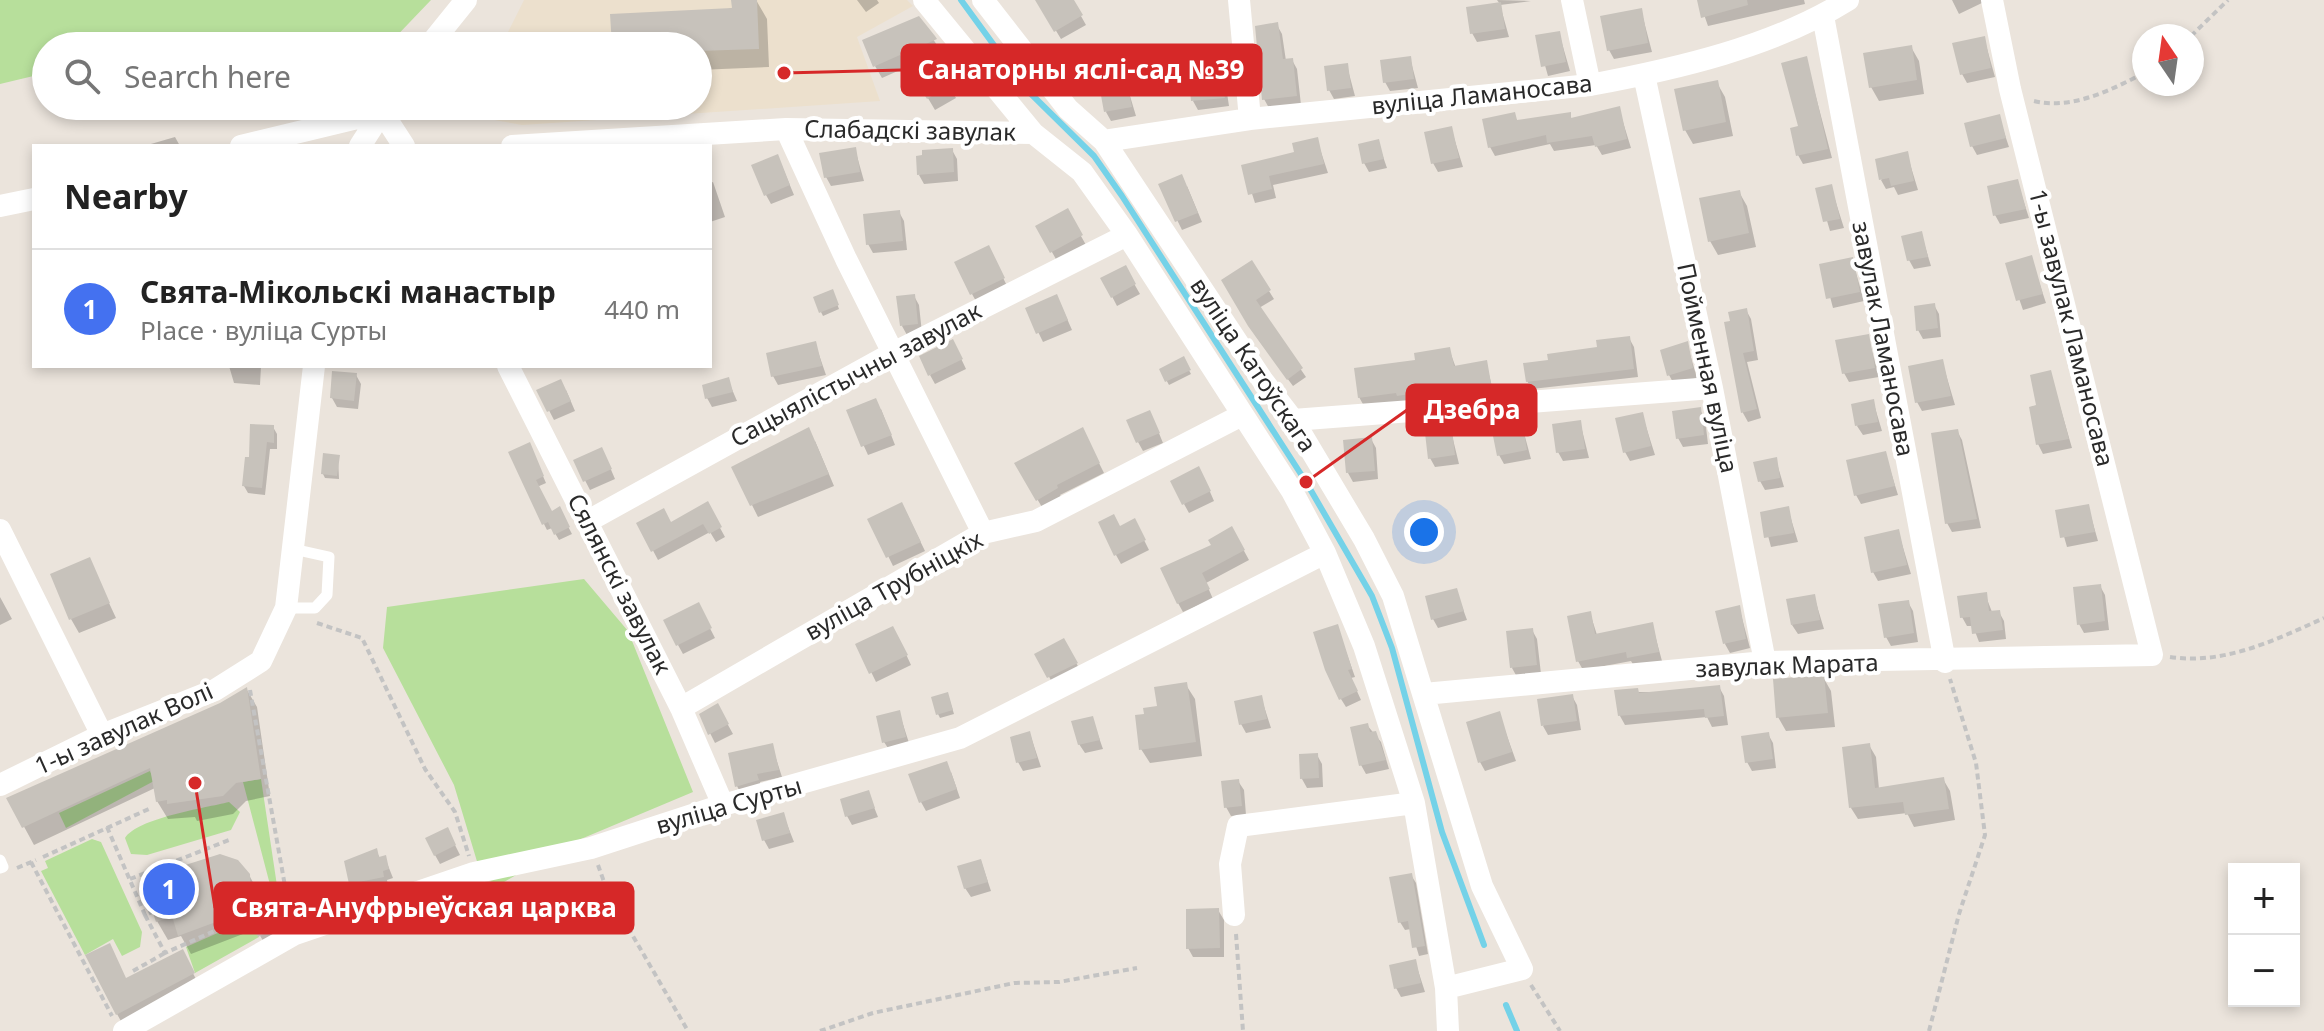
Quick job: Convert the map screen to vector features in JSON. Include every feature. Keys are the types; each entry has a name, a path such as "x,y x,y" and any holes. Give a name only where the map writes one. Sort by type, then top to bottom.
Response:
{"street":[{"path":"440,32 466,0"},
{"name":"вуліца Катоўскага","path":"924,0 1033,133 1082,172 1127,235 1292,491 1325,553 1364,646 1414,803 1446,988 1448,1031"},
{"name":"вуліца Катоўскага","path":"983,0 1068,109 1104,141 1254,368 1293,420 1364,539 1393,596 1482,886 1522,969"},
{"path":"1239,0 1250,119"},
{"path":"1572,0 1590,85"},
{"name":"вуліца Ламаносава","path":"1104,141 1250,119 1590,85 1644,75 1738,48 1823,16 1848,0"},
{"name":"1-ы завулак Ламаносава","path":"1992,0 2010,89 2152,655"},
{"name":"завулак Ламаносава","path":"1823,16 1945,662"},
{"name":"Пойменная вуліца","path":"1644,75 1712,388 1765,662"},
{"path":"249,144 341,120"},
{"path":"361,144 377,120"},
{"path":"390,120 403,144"},
{"name":"Слабадскі завулак","path":"786,129 983,533"},
{"name":"Слабадскі завулак","path":"544,144 786,129 1033,133"},
{"path":"0,206 32,199"},
{"name":"Сацыялістычны завулак","path":"588,521 893,353 1127,235"},
{"path":"247,672 261,661 286,608 314,368"},
{"name":"Сялянскі завулак","path":"509,368 681,708 723,805"},
{"path":"1293,420 1712,388"},
{"name":"вуліца Трубніцкіх","path":"681,708 983,533 1036,521 1242,415"},
{"path":"0,530 102,735"},
{"name":"вуліца Сурты","path":"118,1024 295,934 474,873 591,848 723,805 960,738 1325,553"},
{"name":"завулак Марата","path":"1424,694 1765,662 1945,662 2152,655"},
{"name":"1-ы завулак Волі","path":"0,785 102,735 215,690 247,672"},
{"path":"1234,915 1230,864 1238,826 1414,803"},
{"path":"1446,988 1522,969"}],"lane":[{"path":"286,608 315,608 327,595 329,557 293,549"},
{"path":"0,860 3,867 0,868"}],"path":[{"path":"2203,24 2228,0"},
{"path":"2010,89 2028,99 2047,104 2071,102 2132,79"},
{"path":"286,608 329,628 362,638 425,769 455,812 474,873"},
{"path":"2152,655 2193,660 2226,657 2324,618"},
{"path":"1929,1031 1959,914 1985,835 1976,763 1945,662"},
{"path":"247,672 295,934"},
{"path":"43,857 151,808"},
{"path":"107,827 165,953"},
{"path":"130,879 229,840"},
{"path":"591,848 608,893 688,1031"},
{"path":"31,862 118,1024"},
{"path":"145,915 152,912"},
{"path":"133,971 165,953 255,913"},
{"path":"1234,915 1243,1031"},
{"path":"820,1031 873,1013 1014,983 1059,982 1137,968"},
{"path":"1522,969 1560,1031"}],"shaded area":[{"path":"524,0 907,0 913,6 857,37 880,101 712,112 712,32 508,32"},
{"path":"494,120 597,120 522,125"}],"green space":[{"path":"0,0 431,0 400,32 32,32 32,76 0,84"},
{"path":"584,579 628,631 693,792 569,844 499,885 482,878 454,785 383,648 387,607"},
{"path":"150,771 154,781 66,828 59,813"},
{"path":"261,779 279,899 274,900 243,782"},
{"path":"229,802 240,812 231,830 147,855 131,854 125,838 143,825"},
{"path":"92,839 101,842 142,932 140,947 122,956 113,939 85,955 41,871 48,868 45,861"},
{"path":"247,920 259,937 195,973 186,947"}],"building":[{"path":"731,0 757,0 759,49 712,51 712,32 611,32 610,14 732,8"},
{"path":"1035,0 1074,0 1083,15 1054,32"},
{"path":"1697,0 1747,0 1748,5 1701,18"},
{"path":"1501,2 1505,29 1470,34 1466,7"},
{"path":"1642,8 1648,43 1607,51 1600,16"},
{"path":"919,16 937,39 926,44 950,85 927,99 900,55 873,67 862,40"},
{"path":"1278,22 1283,59 1293,58 1297,96 1262,100 1255,26"},
{"path":"1560,31 1566,62 1541,67 1535,35"},
{"path":"1985,36 1991,68 1960,75 1952,43"},
{"path":"1912,45 1917,80 1869,88 1863,53"},
{"path":"1411,56 1414,79 1383,83 1380,60"},
{"path":"1807,56 1828,149 1796,156 1790,128 1798,126 1781,63"},
{"path":"1348,63 1351,88 1327,91 1324,66"},
{"path":"1216,67 1225,98 1191,101 1188,69"},
{"path":"1125,73 1132,107 1104,112 1098,79"},
{"path":"1718,80 1726,122 1683,131 1674,89"},
{"path":"1620,106 1627,139 1595,147 1592,136 1547,143 1546,135 1488,148 1482,119 1515,112 1517,120 1571,112 1571,118"},
{"path":"2000,114 2006,138 1970,147 1964,123"},
{"path":"1452,126 1459,158 1431,164 1424,132"},
{"path":"1318,137 1324,164 1269,176 1272,189 1248,195 1241,165 1294,152 1292,143"},
{"path":"1379,139 1384,159 1362,164 1358,144"},
{"path":"856,147 860,172 824,178 819,153"},
{"path":"953,148 954,172 917,175 916,156 922,155 922,150"},
{"path":"1908,151 1914,181 1891,186 1889,178 1879,180 1875,159"},
{"path":"778,154 790,185 764,196 751,165"},
{"path":"1182,174 1198,213 1175,222 1158,184"},
{"path":"2018,179 2026,209 1993,216 1987,186"},
{"path":"1832,184 1840,219 1823,222 1815,188"},
{"path":"1740,190 1749,233 1708,242 1699,198"},
{"path":"1068,208 1083,235 1050,253 1035,226"},
{"path":"900,210 903,241 866,245 863,214"},
{"path":"1922,231 1928,257 1907,261 1901,236"},
{"path":"989,245 1005,278 970,295 954,262"},
{"path":"2032,255 2043,294 2016,301 2005,263"},
{"path":"1853,257 1860,292 1826,299 1819,264"},
{"path":"1252,260 1271,290 1256,300 1303,368 1287,380 1248,326 1221,280"},
{"path":"1126,265 1136,284 1111,298 1100,278"},
{"path":"833,289 839,305 819,313 813,297"},
{"path":"915,294 918,324 900,326 896,296"},
{"path":"1057,294 1068,320 1036,334 1025,308"},
{"path":"1935,303 1938,328 1916,331 1914,306"},
{"path":"1747,308 1754,351 1743,353 1757,409 1741,413 1724,322 1730,321 1728,312"},
{"path":"1869,334 1875,368 1842,374 1835,340"},
{"path":"1630,336 1634,369 1526,382 1523,363 1548,360 1547,354 1597,347 1596,340"},
{"path":"953,339 963,359 928,376 919,356"},
{"path":"816,341 822,366 771,377 766,353"},
{"path":"1688,341 1693,368 1667,376 1660,350"},
{"path":"1450,347 1454,366 1487,360 1492,389 1473,392 1471,384 1397,396 1396,393 1358,398 1354,368 1415,360 1414,353"},
{"path":"1184,356 1191,370 1165,382 1159,369"},
{"path":"1943,359 1951,396 1915,403 1908,366"},
{"path":"2051,370 2069,439 2036,445 2029,407 2036,405 2030,375"},
{"path":"332,371 357,373 354,401 330,398"},
{"path":"729,377 733,392 705,399 702,385"},
{"path":"561,379 571,401 547,412 536,390"},
{"path":"876,398 892,435 861,447 846,410"},
{"path":"1874,399 1878,422 1855,426 1851,404"},
{"path":"1701,407 1704,435 1676,439 1672,411"},
{"path":"1150,410 1160,433 1136,443 1126,420"},
{"path":"1643,412 1651,446 1623,453 1615,418"},
{"path":"1522,420 1527,450 1497,456 1491,426"},
{"path":"1581,420 1585,449 1556,453 1552,424"},
{"path":"250,424 274,425 274,443 267,442 262,488 242,486 245,457 249,457"},
{"path":"809,427 829,474 750,506 731,467"},
{"path":"1083,427 1100,463 1057,485 1058,488 1036,501 1014,463"},
{"path":"1452,429 1455,455 1428,459 1425,433"},
{"path":"1958,429 1977,519 1945,524 1931,433"},
{"path":"1372,437 1375,471 1346,473 1343,440"},
{"path":"530,442 544,476 536,480 552,511 560,506 570,527 554,535 548,522 542,525 508,452"},
{"path":"602,447 612,469 583,482 573,460"},
{"path":"1886,451 1895,486 1854,496 1846,460"},
{"path":"323,453 340,455 337,476 321,474"},
{"path":"1777,457 1780,478 1758,482 1753,462"},
{"path":"1199,466 1211,491 1182,505 1170,481"},
{"path":"708,501 722,527 709,534 703,524 651,552 636,523 664,508 671,522"},
{"path":"902,502 921,542 886,558 867,519"},
{"path":"2089,504 2095,532 2060,538 2055,510"},
{"path":"1789,506 1794,533 1764,538 1760,512"},
{"path":"1114,514 1120,526 1135,518 1146,540 1114,556 1098,522"},
{"path":"1232,526 1245,550 1202,573 1210,589 1177,604 1160,568 1211,545 1208,540"},
{"path":"1899,529 1907,565 1871,573 1864,537"},
{"path":"90,557 110,603 69,620 50,574"},
{"path":"2101,584 2105,621 2077,625 2073,587"},
{"path":"1457,588 1464,611 1431,620 1425,596"},
{"path":"1987,592 1989,611 2000,610 2003,630 1972,634 1970,617 1960,618 1957,596"},
{"path":"1815,594 1820,620 1791,625 1786,599"},
{"path":"1909,600 1914,633 1884,638 1878,604"},
{"path":"699,602 712,628 676,646 663,620"},
{"path":"1740,605 1746,639 1723,644 1715,611"},
{"path":"1591,611 1595,634 1653,622 1659,652 1627,658 1626,652 1576,662 1567,616"},
{"path":"1338,624 1352,669 1348,670 1358,691 1339,700 1313,632"},
{"path":"893,626 908,655 869,674 855,644"},
{"path":"1533,628 1537,665 1510,668 1506,631"},
{"path":"1064,638 1078,663 1047,678 1034,654"},
{"path":"1824,675 1828,713 1776,718 1773,679"},
{"path":"1187,682 1196,742 1139,750 1135,715 1144,714 1143,708 1157,706 1154,687"},
{"path":"1720,685 1724,716 1705,718 1704,709 1618,716 1614,690 1638,688 1639,693"},
{"path":"247,687 261,779 236,783 223,796 167,804 167,800 156,802 150,768 22,828 6,798 220,703"},
{"path":"948,692 953,710 936,715 931,697"},
{"path":"1573,694 1577,721 1541,726 1537,699"},
{"path":"1262,695 1267,719 1239,725 1234,701"},
{"path":"718,703 729,724 708,735 699,714"},
{"path":"900,710 906,737 882,743 876,716"},
{"path":"1500,711 1512,752 1478,763 1466,722"},
{"path":"1093,716 1100,740 1078,745 1071,721"},
{"path":"1368,723 1370,732 1376,731 1386,760 1359,766 1350,727"},
{"path":"1030,731 1037,758 1016,763 1010,737"},
{"path":"1769,732 1773,759 1745,763 1741,736"},
{"path":"773,743 779,770 757,774 759,780 735,787 728,753"},
{"path":"1870,743 1875,788 1944,777 1949,809 1905,815 1903,802 1849,808 1842,747"},
{"path":"1318,753 1319,778 1300,779 1299,754"},
{"path":"947,761 957,789 919,803 908,774"},
{"path":"1239,779 1242,806 1224,808 1221,781"},
{"path":"869,790 875,808 845,817 840,799"},
{"path":"784,812 790,833 762,841 756,820"},
{"path":"448,827 456,845 434,856 425,838"},
{"path":"377,848 379,857 386,855 389,869 383,871 384,877 349,884 344,861"},
{"path":"220,854 238,860 250,874 251,909 178,936 172,916 156,922 149,901 164,896 157,874"},
{"path":"981,859 988,882 964,889 957,866"},
{"path":"1412,873 1425,946 1412,948 1408,921 1398,923 1389,877"},
{"path":"1219,908 1220,948 1186,949 1186,909"},
{"path":"276,910 283,924 258,937 250,923"},
{"path":"110,943 126,978 183,949 195,973 116,1015 85,955"},
{"path":"1416,959 1421,983 1394,989 1389,965"}],"waterway":[{"path":"961,0 1026,89 1094,156 1122,196 1306,482 1372,596 1392,648 1442,832 1484,945"},
{"path":"1506,1005 1517,1031"}],"place":[{"name":"Санаторны яслі-сад №39","path":"784,73"},
{"name":"Дзебра","path":"1306,482"},
{"name":"Свята-Ануфрыеўская царква","path":"195,783"},
{"name":"Свята-Мікольскі манастыр","path":"169,889"}]}
